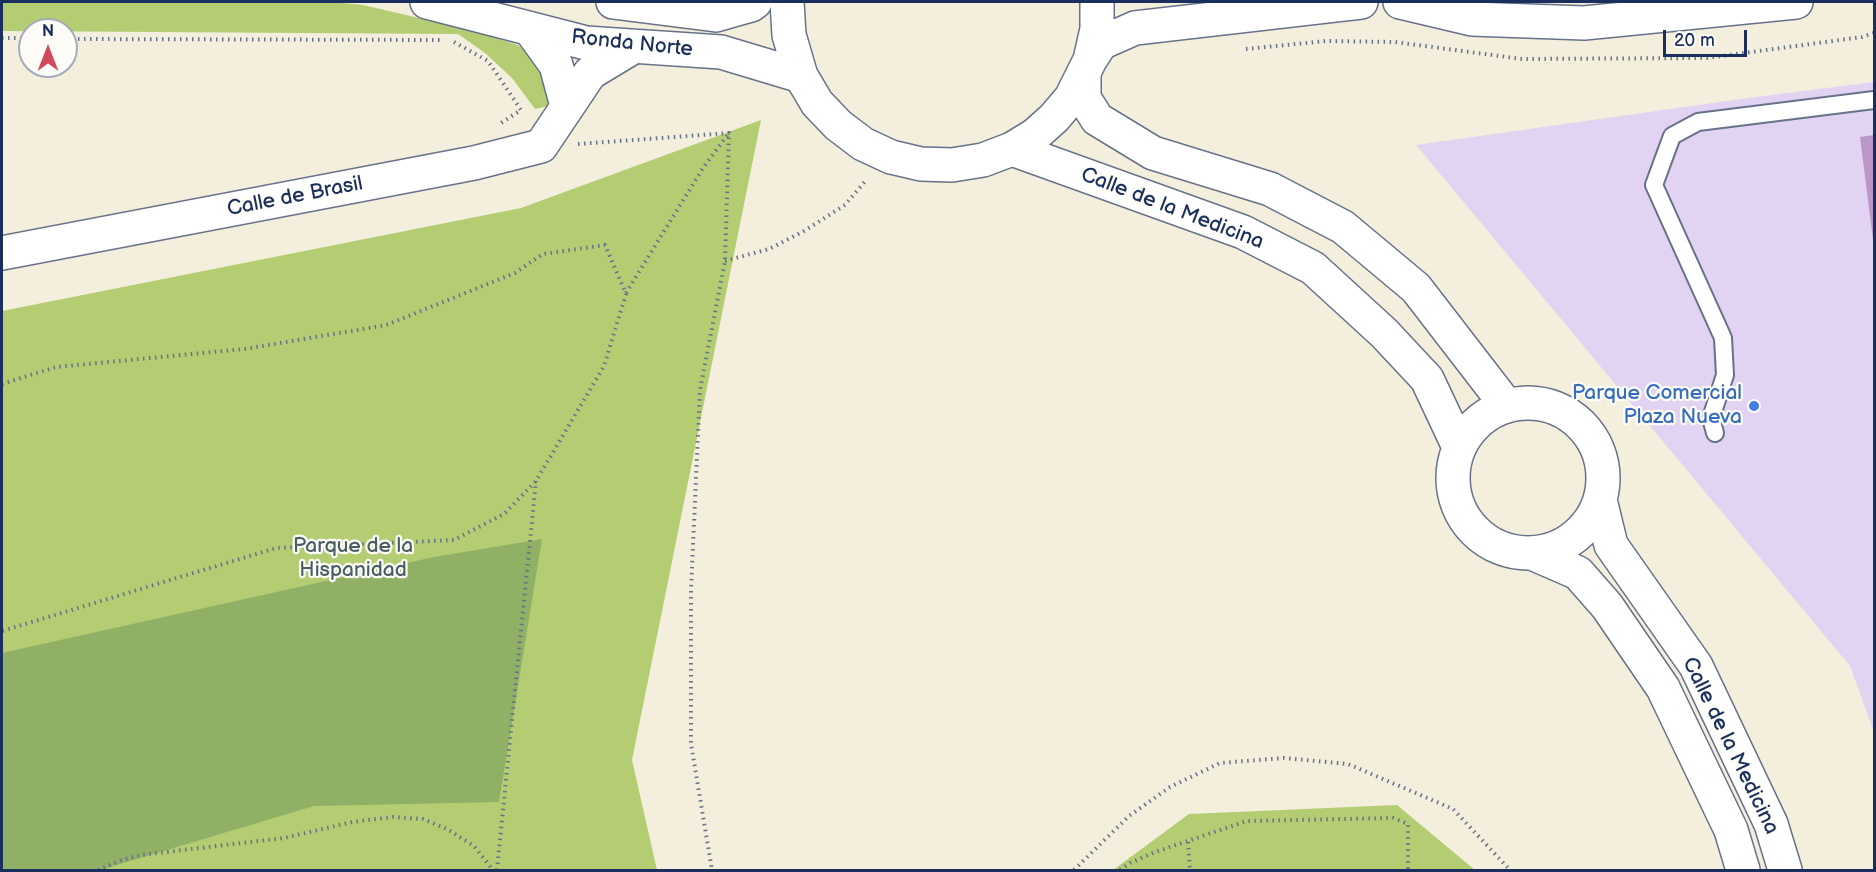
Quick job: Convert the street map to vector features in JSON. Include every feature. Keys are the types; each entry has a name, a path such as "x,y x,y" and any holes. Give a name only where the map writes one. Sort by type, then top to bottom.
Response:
{"main road":[{"name":"Ronda Norte","path":"427,2 586,44 721,52 801,76"},
{"name":"Ronda Norte","path":"613,2 716,15 755,2"},
{"path":"787,2 789,35 801,76 817,102 838,126 863,144 891,157 921,164 952,165 983,160 1012,149 1035,135 1071,98 1101,44 1135,28 1361,2"},
{"path":"1097,2 1097,29 1087,67 1084,98 1097,119 1153,153 1270,189 1343,227 1416,288 1507,406"},
{"path":"1400,2 1472,19 1584,23 1796,2"},
{"path":"530,29 556,64 567,106"},
{"path":"541,146 590,74 633,47"},
{"name":"Calle de Brasil","path":"2,253 496,157 541,146"},
{"name":"Calle de la Medicina","path":"1012,149 1243,232 1313,268 1384,333 1427,379 1459,447"},
{"path":"1527,403 1547,405 1566,413 1582,426 1593,441 1601,459 1603,478 1600,500 1594,514 1574,537 1561,545 1532,553 1506,550 1483,538 1466,520 1455,497 1453,472 1459,447 1471,429 1487,415 1507,406 1527,403"},
{"name":"Calle de la Medicina","path":"1600,500 1611,545 1696,666 1771,824 1785,870"},
{"name":"Calle de la Medicina","path":"1532,553 1578,573 1607,606 1663,688 1731,830 1743,870"}],"lane":[{"path":"1715,434 1711,418 1725,375 1723,338 1654,185 1672,136 1698,122 1875,100"}],"path":[{"path":"2,38 18,38"},
{"path":"78,39 450,40 488,61 521,111 488,131 496,157"},
{"path":"541,146 729,133"},
{"path":"712,870 691,744 691,590 700,390 725,261 729,133"},
{"path":"2,631 276,548 454,540 504,514 536,481 604,366 626,294 703,168 729,133"},
{"path":"725,261 769,249 804,231 845,205 866,179 891,157"},
{"path":"2,384 56,367 244,349 386,325 515,273 543,254 604,245 626,294"},
{"path":"495,870 536,481"},
{"path":"1074,870 1129,816 1170,787 1220,763 1284,758 1348,764 1453,808 1510,870"},
{"path":"98,870 141,855 284,838 352,822 393,817 423,819 447,829 474,846 495,870"},
{"path":"1120,870 1155,852 1247,821 1393,818 1408,824 1408,870"},
{"path":"1188,842 1190,870"}],"shaded area":[{"name":"Parque Comercial Plaza Nueva","path":"1874,82 1874,732 1850,666 1416,145"}],"green space":[{"path":"2,2 332,2 363,5 466,29 518,45 536,59 550,95 549,106 535,109 512,78 485,53 458,34 78,32 78,18 18,18 18,31 2,31"},
{"name":"Parque de la Hispanidad","path":"761,120 632,760 657,870 2,870 2,311 521,208"},
{"path":"542,539 499,802 314,806 100,870 2,870 2,653 434,557"},
{"path":"1397,805 1475,870 1113,870 1189,814"}],"building":[{"path":"1874,135 1874,240 1873,240 1860,137"}],"place":[{"name":"Parque Comercial Plaza Nueva","path":"1754,406"}]}
